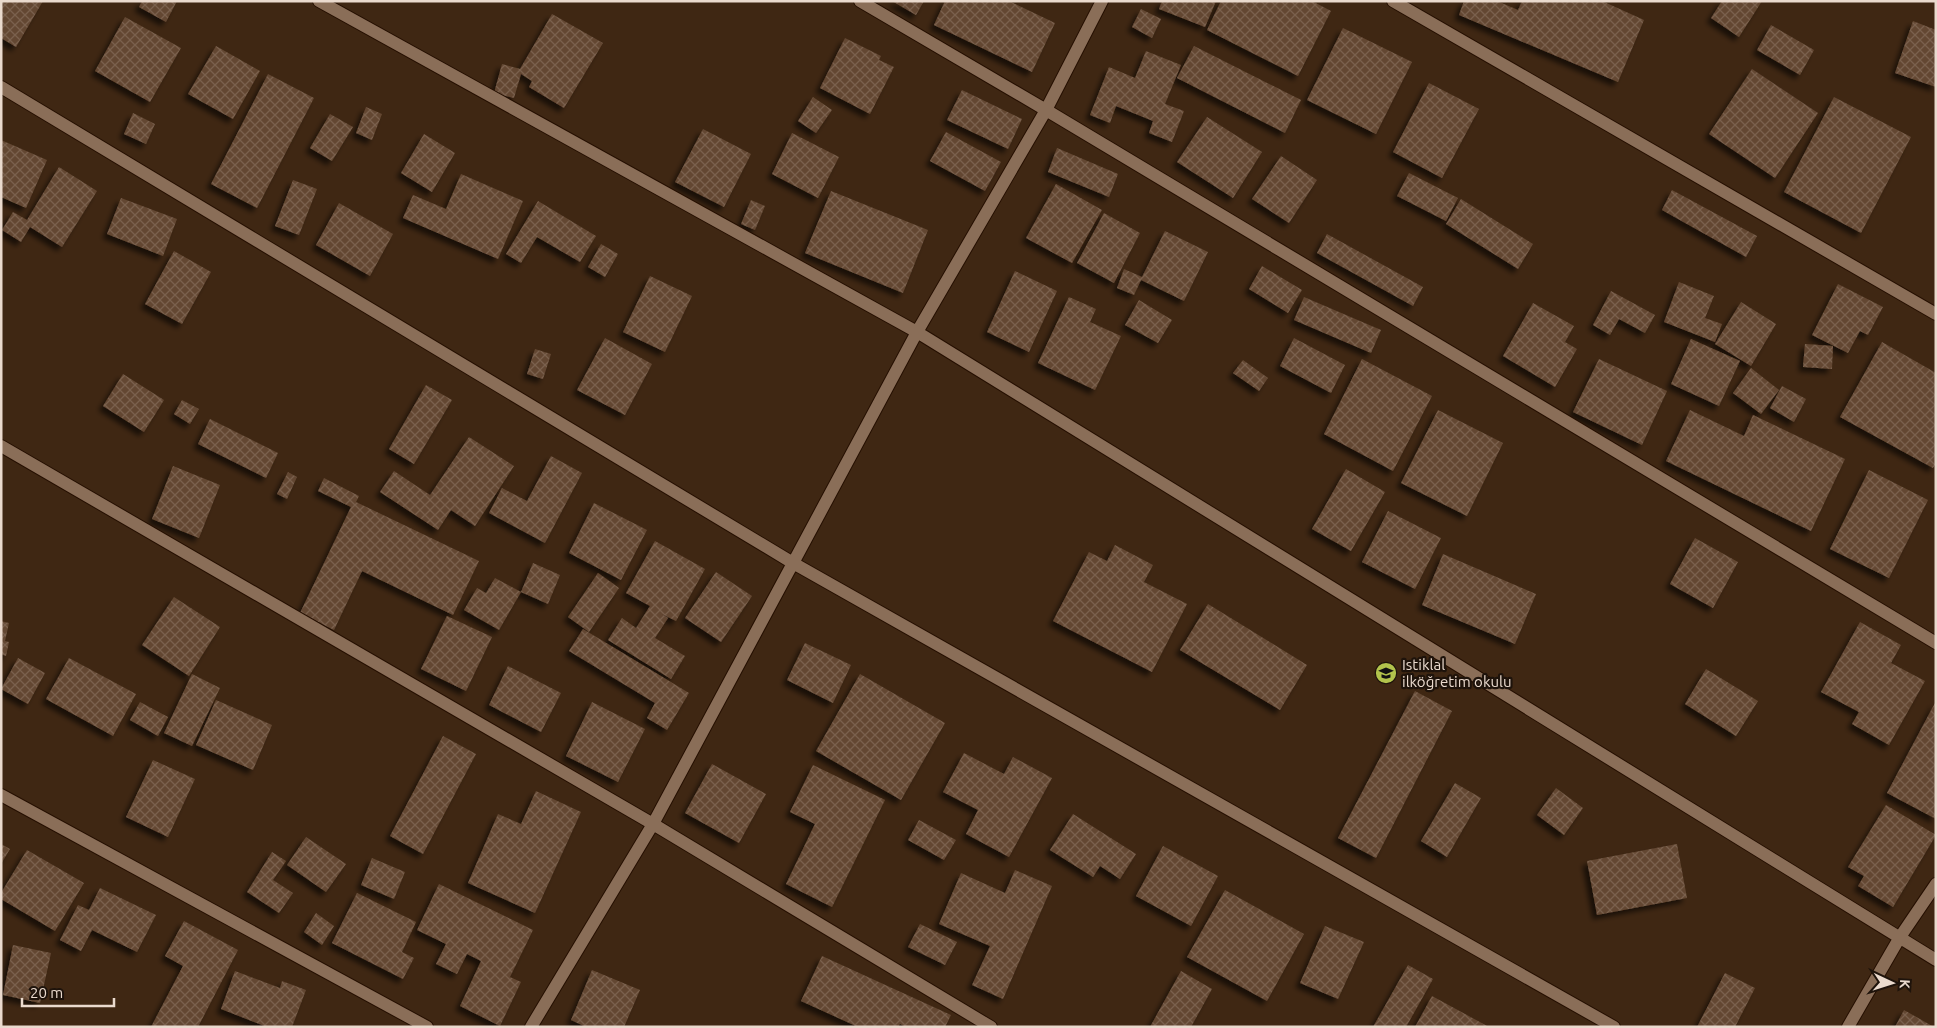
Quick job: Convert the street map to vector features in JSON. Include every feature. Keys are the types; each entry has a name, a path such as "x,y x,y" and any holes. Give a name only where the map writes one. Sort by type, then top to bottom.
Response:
{"street":[{"path":"319,1 917,332 1936,960"},
{"path":"860,1 1046,110 1936,643"},
{"path":"531,1027 653,824 917,332 1046,110 1102,1"},
{"path":"1393,1 1936,314"},
{"path":"1,87 793,563 1614,1027"},
{"path":"1,446 653,824 991,1027"},
{"path":"1,795 427,1027"},
{"path":"1848,1027 1900,937 1936,884"}],"building":[{"path":"1,1 43,1 16,47 1,38"},
{"path":"142,1 177,1 166,22 139,7"},
{"path":"892,1 924,1 916,15"},
{"path":"945,1 1009,1 1055,23 1032,72 934,25"},
{"path":"1162,1 1216,1 1205,27 1159,9"},
{"path":"1221,1 1312,1 1331,11 1298,76 1207,30"},
{"path":"1464,1 1497,1 1518,10 1522,1 1602,1 1644,20 1618,82 1459,15"},
{"path":"1722,1 1762,1 1739,37 1711,18"},
{"path":"1141,9 1161,19 1152,38 1132,27"},
{"path":"552,14 603,43 564,108 529,87 532,81 521,74 514,98 494,93 502,64 520,69"},
{"path":"125,17 181,48 150,102 95,71"},
{"path":"1913,21 1936,30 1936,87 1895,73"},
{"path":"1771,25 1814,50 1800,75 1757,50"},
{"path":"1343,28 1412,62 1376,134 1307,100"},
{"path":"845,38 881,56 879,60 894,67 870,114 820,88"},
{"path":"216,46 260,71 233,119 188,94"},
{"path":"1194,46 1301,100 1285,133 1177,78"},
{"path":"1146,51 1181,65 1165,104 1184,111 1172,142 1149,133 1153,121 1116,106 1110,123 1090,115 1109,67 1135,78"},
{"path":"1752,69 1818,113 1775,178 1709,134"},
{"path":"268,74 314,98 257,208 211,184"},
{"path":"1429,83 1479,109 1442,178 1393,152"},
{"path":"962,90 1022,119 1008,149 947,120"},
{"path":"813,97 832,110 816,133 798,121"},
{"path":"1834,97 1911,137 1861,233 1784,192"},
{"path":"366,107 382,114 372,140 356,133"},
{"path":"133,113 155,124 146,144 124,134"},
{"path":"330,114 353,127 332,161 310,148"},
{"path":"1207,117 1262,152 1233,198 1177,162"},
{"path":"703,129 751,154 724,207 675,182"},
{"path":"946,132 1001,162 985,191 930,161"},
{"path":"792,133 839,157 818,198 772,174"},
{"path":"424,134 455,153 432,192 401,173"},
{"path":"1,140 47,160 26,208 1,197"},
{"path":"1057,148 1118,174 1109,197 1048,172"},
{"path":"1281,156 1317,180 1289,223 1252,199"},
{"path":"59,167 97,191 62,247 30,227 21,242 2,230 13,212 27,220"},
{"path":"1409,173 1458,198 1446,221 1397,196"},
{"path":"461,174 523,201 498,259 403,218 413,195 446,209"},
{"path":"293,180 317,189 299,235 275,226"},
{"path":"1056,184 1102,210 1072,263 1026,238"},
{"path":"1672,190 1757,236 1746,257 1662,210"},
{"path":"831,191 928,230 903,293 805,253"},
{"path":"121,198 177,219 163,256 107,234"},
{"path":"1461,199 1533,244 1518,269 1446,224"},
{"path":"751,200 765,206 755,230 741,224"},
{"path":"538,201 596,236 580,262 537,237 521,263 506,254"},
{"path":"339,203 393,234 370,276 316,245"},
{"path":"1104,213 1140,233 1114,283 1077,263"},
{"path":"1165,231 1208,252 1184,301 1141,280 1134,295 1117,288 1124,269 1142,277"},
{"path":"1327,234 1423,287 1413,306 1317,253"},
{"path":"601,244 618,254 605,277 588,267"},
{"path":"174,251 211,272 182,324 145,304"},
{"path":"1262,266 1302,290 1288,313 1249,289"},
{"path":"1015,271 1057,291 1029,352 987,332"},
{"path":"650,276 692,296 665,352 623,332"},
{"path":"1679,282 1714,296 1705,318 1722,324 1715,342 1664,322"},
{"path":"1838,284 1883,307 1868,335 1860,331 1848,353 1812,335"},
{"path":"1611,291 1655,315 1645,333 1619,319 1610,335 1593,325"},
{"path":"1069,297 1096,309 1090,322 1121,336 1095,390 1038,363"},
{"path":"1304,297 1381,330 1371,353 1294,320"},
{"path":"1139,300 1172,320 1158,343 1125,325"},
{"path":"1741,302 1776,324 1751,366 1715,344"},
{"path":"1533,303 1574,326 1565,342 1577,349 1555,387 1503,356"},
{"path":"605,338 652,364 625,415 577,390"},
{"path":"1294,338 1345,365 1331,393 1280,366"},
{"path":"1691,339 1740,361 1719,406 1671,384"},
{"path":"1882,342 1936,373 1936,463 1933,468 1840,417"},
{"path":"1805,344 1833,346 1832,369 1803,367"},
{"path":"535,349 551,354 543,379 527,374"},
{"path":"1362,359 1432,396 1393,471 1324,434"},
{"path":"1599,359 1667,391 1642,445 1573,412"},
{"path":"1243,360 1268,378 1259,391 1233,373"},
{"path":"1751,368 1779,390 1761,414 1733,393"},
{"path":"123,374 164,400 144,432 103,406"},
{"path":"426,385 452,400 414,464 389,449"},
{"path":"1782,386 1806,399 1794,422 1770,408"},
{"path":"182,400 199,409 190,424 174,414"},
{"path":"1438,410 1503,443 1467,516 1401,483"},
{"path":"1690,410 1744,436 1753,415 1845,459 1811,531 1666,461"},
{"path":"210,419 278,453 266,478 198,444"},
{"path":"469,437 514,466 475,526 451,510 438,530 380,492 394,471 430,495"},
{"path":"551,456 582,473 545,543 489,513 502,488 527,501"},
{"path":"173,466 220,485 199,538 152,519"},
{"path":"1346,469 1385,492 1351,551 1312,529"},
{"path":"1869,470 1928,500 1889,578 1830,549"},
{"path":"288,472 297,477 287,499 277,494"},
{"path":"324,478 359,496 356,502 479,561 453,615 362,571 334,630 300,613 351,507 318,491"},
{"path":"594,503 647,530 621,580 569,553"},
{"path":"1388,511 1441,538 1415,589 1362,562"},
{"path":"1695,538 1738,562 1713,608 1670,584"},
{"path":"655,541 705,569 676,621 662,614 668,618 655,638 685,656 671,679 608,640 622,618 636,628 650,606 626,593"},
{"path":"1115,545 1153,565 1144,582 1187,604 1152,672 1053,621 1089,552 1107,561"},
{"path":"1443,554 1536,594 1515,644 1422,605"},
{"path":"533,563 560,575 548,604 521,592"},
{"path":"716,572 752,596 721,642 685,618"},
{"path":"598,573 619,588 589,632 568,617"},
{"path":"495,578 521,592 499,630 464,610 477,588 486,593"},
{"path":"174,597 220,627 189,676 142,645"},
{"path":"1208,604 1307,665 1280,710 1180,650"},
{"path":"447,616 492,637 466,691 421,669"},
{"path":"1,621 9,623 5,641 9,642 6,656 1,654"},
{"path":"1860,622 1901,645 1891,663 1925,681 1889,745 1852,724 1859,712 1821,692"},
{"path":"583,629 689,693 667,730 647,718 655,703 569,651"},
{"path":"805,643 851,665 833,703 787,680"},
{"path":"18,658 45,673 28,704 1,689"},
{"path":"69,658 136,694 113,736 46,699"},
{"path":"508,666 561,693 541,732 489,705"},
{"path":"1706,669 1758,701 1736,736 1685,704"},
{"path":"192,674 220,688 192,746 164,733"},
{"path":"860,674 945,723 901,800 816,751"},
{"path":"1415,691 1452,711 1376,858 1338,838"},
{"path":"216,700 272,725 253,770 196,745"},
{"path":"1936,701 1936,819 1887,793"},
{"path":"140,702 168,717 158,736 130,720"},
{"path":"592,702 645,729 618,782 566,756"},
{"path":"443,736 476,754 423,854 390,836"},
{"path":"964,753 1004,774 1013,757 1052,778 1009,857 966,834 978,810 943,792"},
{"path":"153,760 195,779 168,837 126,817"},
{"path":"712,764 766,794 739,843 685,813"},
{"path":"813,765 885,800 832,907 786,884 815,824 790,812"},
{"path":"1455,783 1481,798 1447,857 1421,841"},
{"path":"1556,788 1583,808 1564,835 1537,815"},
{"path":"536,791 581,812 535,913 468,883 498,814 521,824"},
{"path":"1886,805 1936,835 1893,907 1858,886 1864,876 1848,867"},
{"path":"1073,814 1136,854 1120,879 1100,866 1093,877 1050,850"},
{"path":"919,820 956,840 944,860 908,840"},
{"path":"306,837 346,864 326,892 287,865"},
{"path":"1,844 10,849 1,864"},
{"path":"1677,844 1687,898 1597,915 1587,861"},
{"path":"1163,846 1218,876 1191,926 1136,896"},
{"path":"27,850 84,883 55,931 1,899 1,893"},
{"path":"272,852 286,861 273,880 293,893 279,913 247,892"},
{"path":"372,858 405,872 394,899 361,885"},
{"path":"1015,870 1052,886 1003,999 972,985 990,946 939,924 961,873 1005,893"},
{"path":"439,884 533,930 510,977 521,982 500,1026 460,1006 481,961 467,954 457,974 436,964 446,944 417,930"},
{"path":"100,888 156,915 137,952 92,930 81,951 60,940 78,905 89,910"},
{"path":"1225,890 1304,934 1267,1001 1187,957"},
{"path":"357,893 416,922 402,952 414,958 403,979 332,943"},
{"path":"316,913 334,926 322,945 304,932"},
{"path":"184,921 238,950 198,1027 151,1027 183,966 165,956"},
{"path":"920,924 957,942 945,965 908,947"},
{"path":"1325,926 1364,942 1338,999 1300,983"},
{"path":"13,945 51,953 40,1003 3,995"},
{"path":"822,956 951,1015 945,1027 906,1027 900,1024 898,1027 858,1027 801,1001"},
{"path":"1408,965 1433,979 1406,1027 1373,1027"},
{"path":"592,970 640,990 624,1027 586,1027 571,1020"},
{"path":"235,971 280,988 282,981 306,990 292,1027 267,1027 221,1009"},
{"path":"1181,971 1212,989 1191,1027 1150,1027"},
{"path":"1725,973 1755,988 1735,1027 1697,1027"},
{"path":"1432,996 1489,1027 1415,1027"},
{"path":"1904,1010 1934,1027 1895,1027"}],"place":[{"name":"Istiklal ilköğretim okulu","path":"1386,673"}]}
